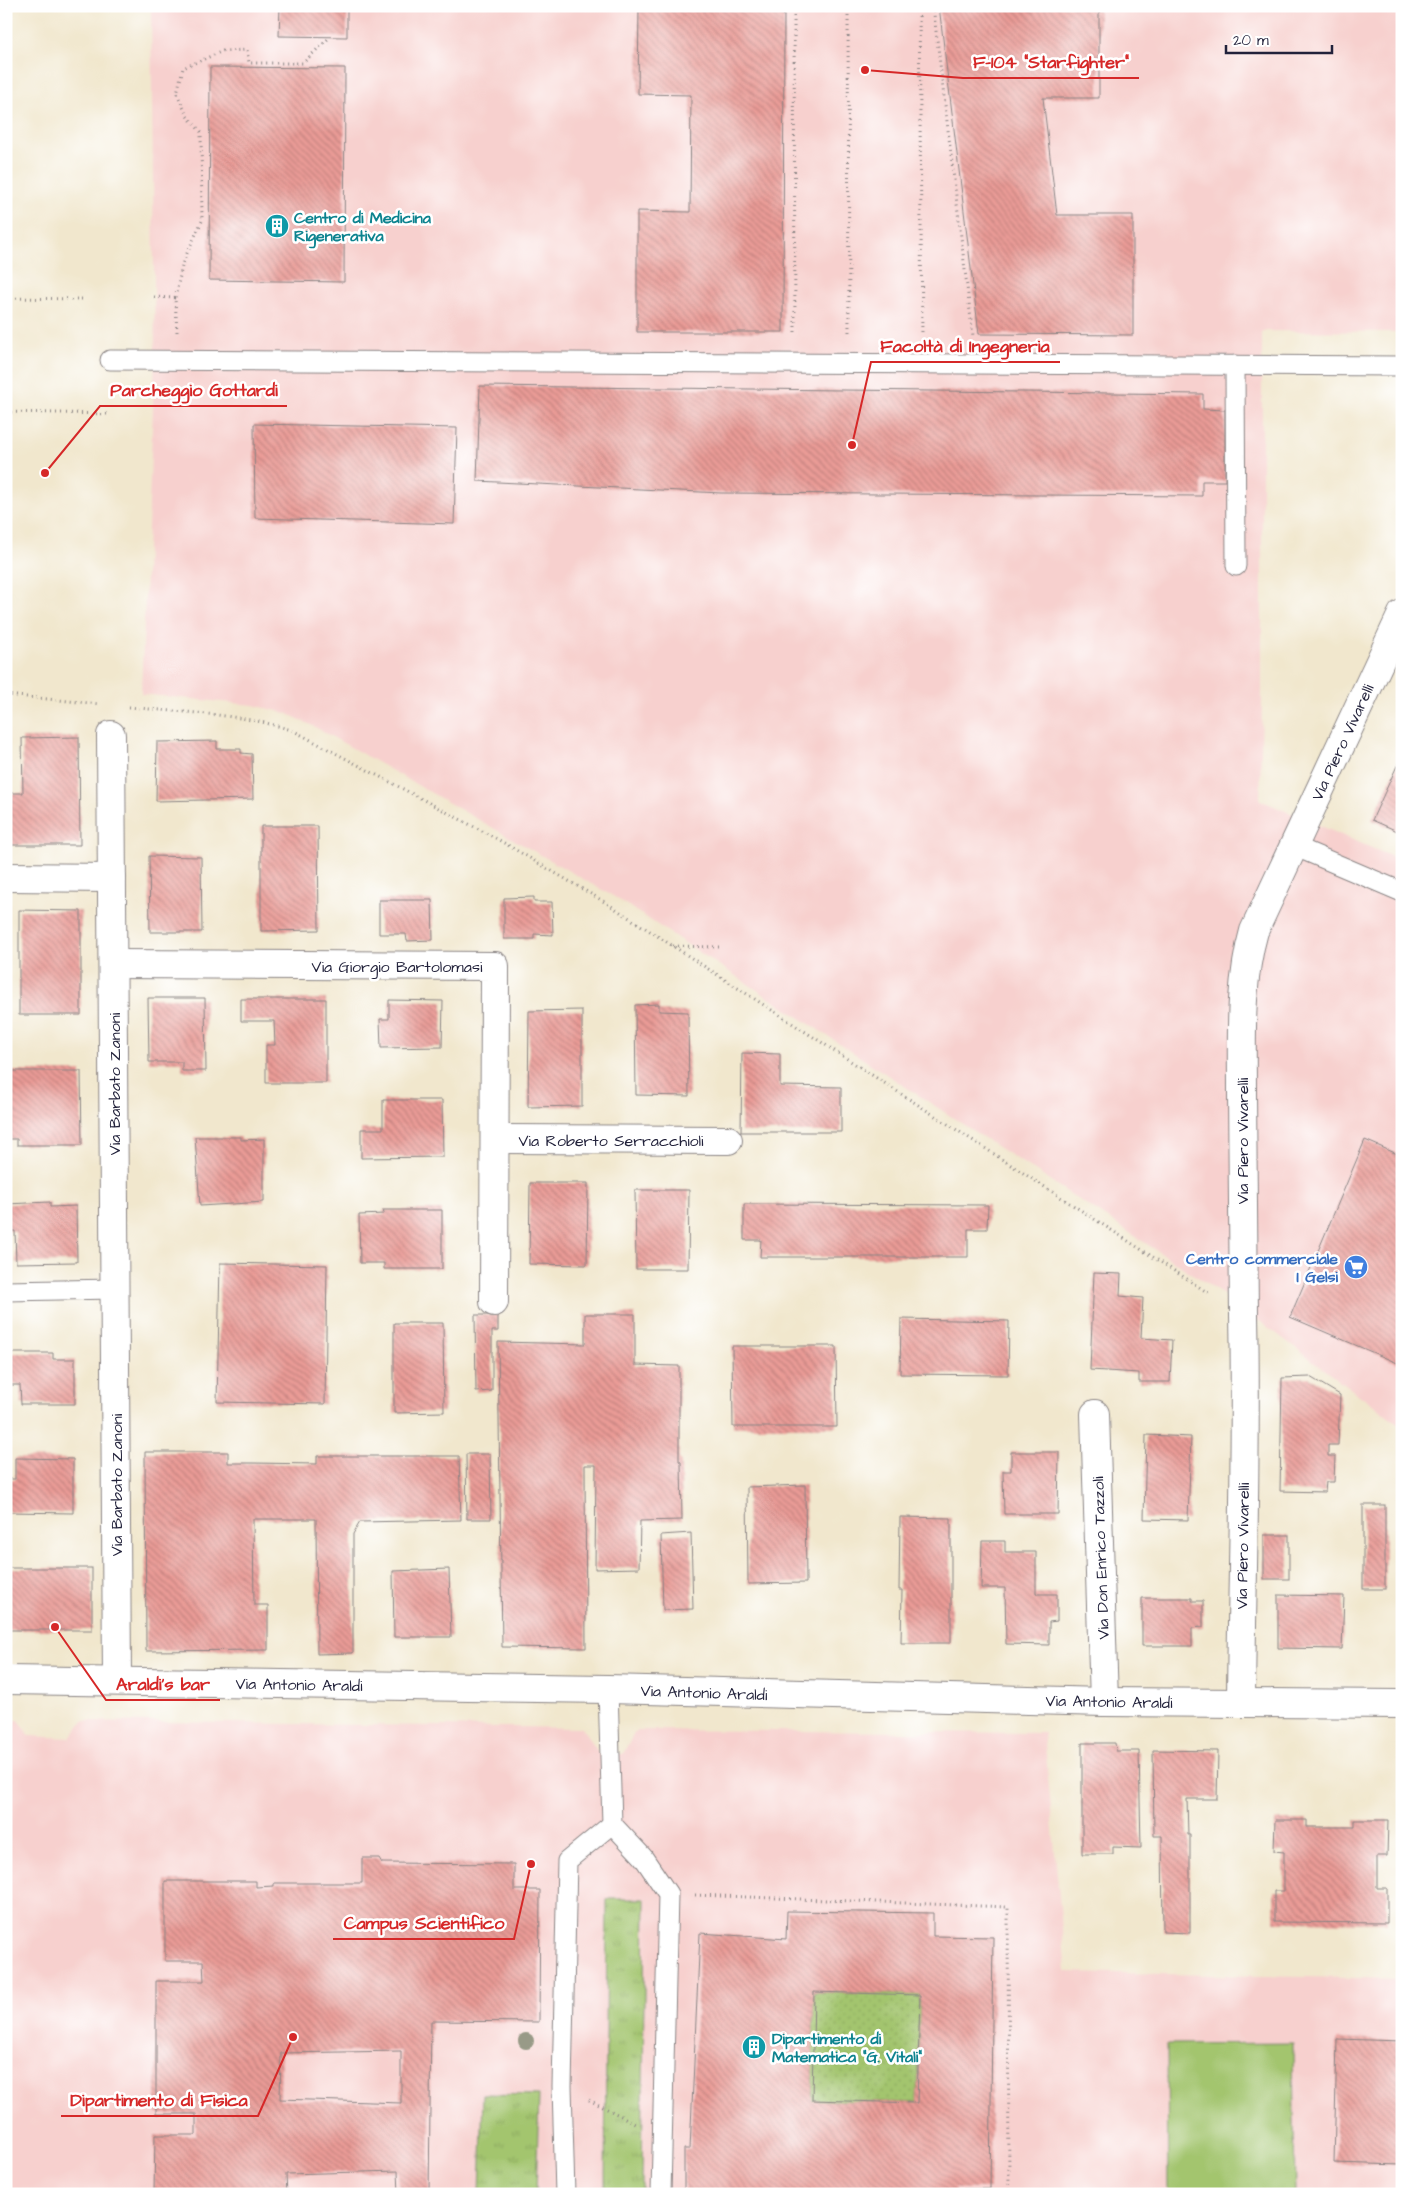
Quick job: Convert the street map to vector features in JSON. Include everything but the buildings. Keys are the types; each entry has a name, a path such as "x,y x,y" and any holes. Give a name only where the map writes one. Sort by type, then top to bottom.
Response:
{"street":[{"name":"Via Piero Vivarelli","path":"1241,1703 1244,1316 1242,1224 1243,992 1254,931 1402,614"},
{"name":"Via Barbato Zanoni","path":"111,735 118,1682"},
{"path":"6,877 112,878"},
{"name":"Via Giorgio Bartolomasi","path":"113,964 495,966 494,1302"},
{"name":"Via Roberto Serracchioli","path":"494,1139 728,1140"},
{"name":"Via Don Enrico Tazzoli","path":"1095,1414 1104,1702"},
{"name":"Via Antonio Araldi","path":"6,1680 608,1689 1104,1702 1402,1704"}],"lane":[{"path":"110,360 1402,366"},
{"path":"1235,364 1236,566"},
{"path":"1294,846 1402,892"},
{"path":"6,1291 115,1289"},
{"path":"608,1689 612,1824 643,1856 668,1894 661,2194"},
{"path":"565,2194 562,2086 567,1861 612,1824"}],"path":[{"path":"794,6 795,363"},
{"path":"848,6 849,363"},
{"path":"919,6 922,363"},
{"path":"933,6 976,364"},
{"path":"179,360 175,298 183,262 202,221 201,132 187,116 177,93 183,68 223,51 247,50 249,63 303,63 330,37"},
{"path":"154,297 175,298"},
{"path":"6,298 86,298"},
{"path":"6,412 111,414"},
{"path":"6,695 104,705"},
{"path":"123,707 251,720 294,731 499,840 608,904 1244,1316"},
{"path":"672,946 719,947"},
{"path":"668,1894 1008,1907 1009,2194"},
{"path":"562,2086 662,2136"}],"shaded area":[{"path":"151,6 1402,6 1402,332 1262,331 1262,702 1260,800 1402,861 1402,1427 1222,1293 613,896 315,727 286,713 253,705 141,694 155,360"},
{"path":"6,1720 19,1720 30,1736 70,1738 83,1721 582,1728 600,1755 623,1754 636,1730 1044,1733 1066,1972 1402,1979 1402,2194 6,2194"}],"green space":[{"path":"607,1899 645,1899 642,2194 605,2194"},
{"path":"814,1992 920,1995 917,2103 812,2100"},
{"path":"1293,2043 1295,2194 1168,2194 1167,2044"},
{"path":"483,2094 539,2095 536,2194 480,2194"}],"place":[{"name":"F-104 \"Starfighter\"","path":"865,70"},
{"name":"Centro di Medicina Rigenerativa","path":"277,226"},
{"name":"Facoltà di Ingegneria","path":"852,445"},
{"name":"Parcheggio Gottardi","path":"45,473"},
{"name":"Centro commerciale I Gelsi","path":"1356,1267"},
{"name":"Araldi's bar","path":"55,1627"},
{"name":"Campus Scientifico","path":"531,1864"},
{"name":"Dipartimento di Fisica","path":"293,2037"},
{"name":"Dipartimento di Matematica \"G. Vitali\"","path":"754,2047"}]}
